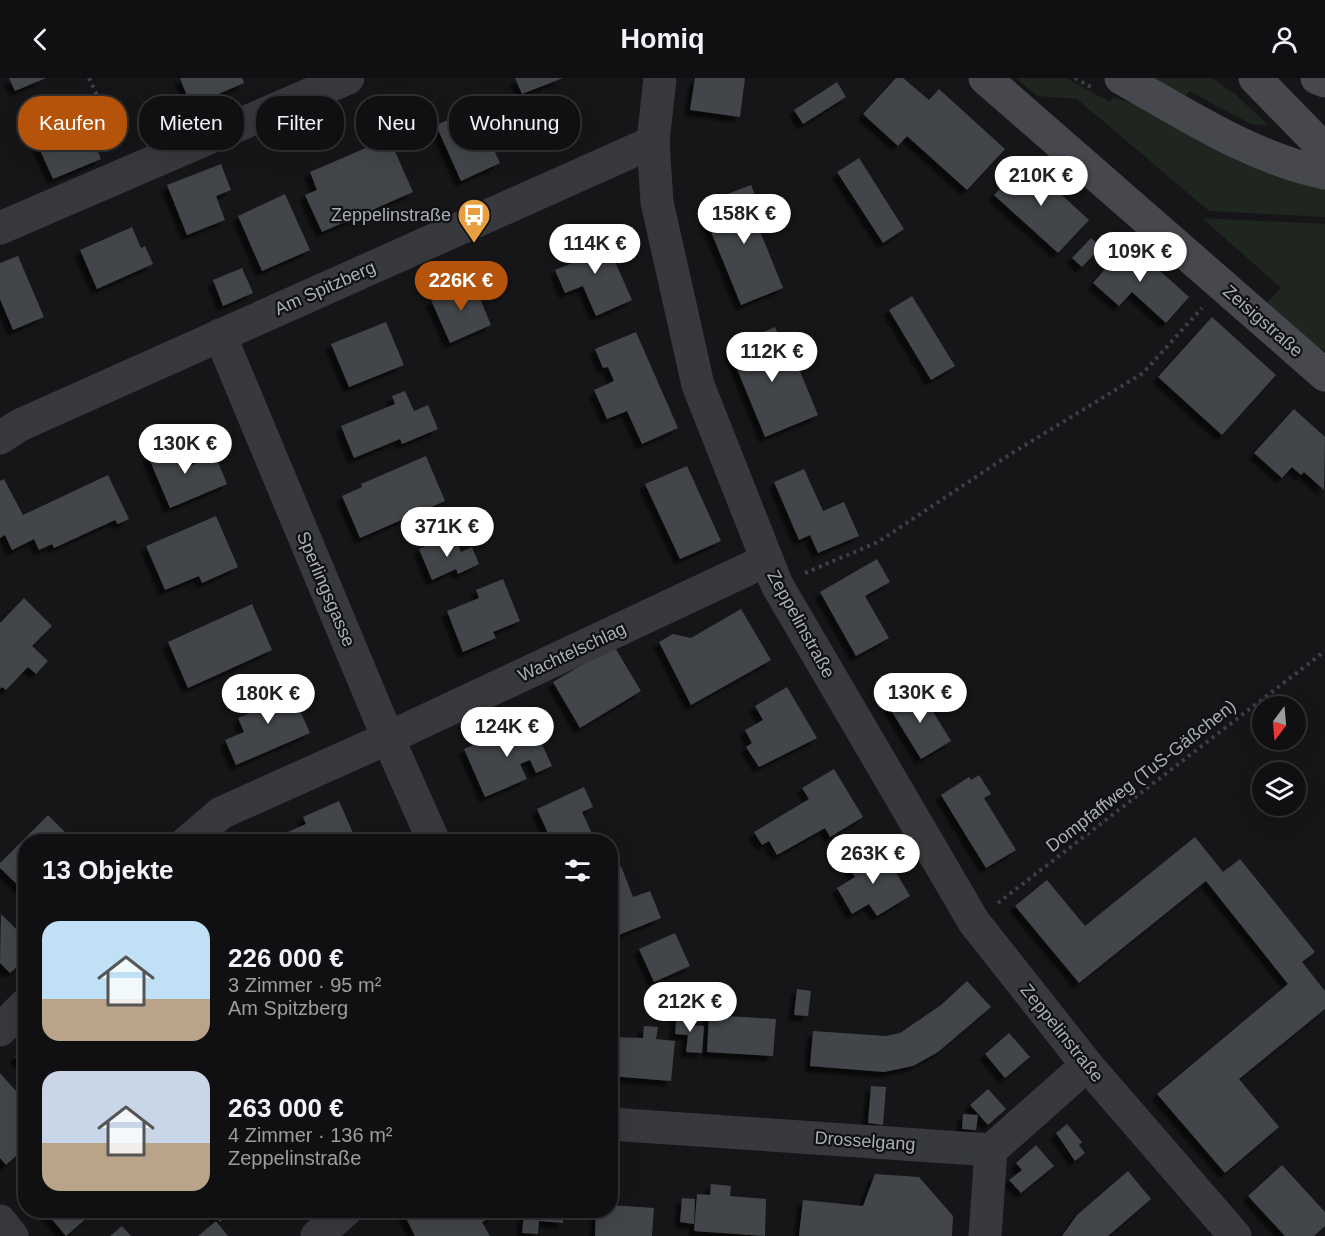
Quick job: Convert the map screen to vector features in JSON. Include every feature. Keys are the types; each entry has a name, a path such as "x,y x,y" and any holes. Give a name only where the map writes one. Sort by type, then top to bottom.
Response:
{"street":[{"path":"0,228 348,78"},
{"name":"Zeppelinstraße","path":"660,78 653,142 657,202 698,385 771,573 974,922 1087,1065 1235,1236"},
{"name":"Zeisigstraße","path":"985,78 1222,285 1320,366"},
{"path":"1122,78 1246,146 1277,159 1325,173"},
{"path":"1255,78 1325,150"},
{"path":"1317,78 1325,81"},
{"name":"Am Spitzberg","path":"0,438 20,424 653,142"},
{"name":"Sperlingsgasse","path":"220,335 388,738 430,834"},
{"name":"Wachtelschlag","path":"196,834 221,813 388,738 771,573"},
{"path":"0,1030 18,1012"},
{"path":"985,1236 991,1150 1087,1065"},
{"name":"Drosselgang","path":"618,1125 991,1150"},
{"path":"317,1236 337,1218"},
{"path":"0,1221 12,1236"}],"path":[{"path":"89,78 132,170"},
{"path":"771,573 878,542 1009,455 1143,372 1222,285"},
{"name":"Dompfaffweg (TuS-Gäßchen)","path":"974,922 1325,651"}],"shaded area":[{"path":"1016,78 1066,78 1110,102 1113,97 1142,106 1325,186 1325,217 1209,211 1077,99 1037,96"},
{"path":"1149,78 1212,78 1235,94 1269,126 1251,124 1189,91 1186,96"},
{"path":"1202,218 1325,224 1325,350 1303,342 1264,306 1281,288"}],"building":[{"path":"9,78 46,78 15,91"},
{"path":"180,78 242,78 244,83 214,96 187,96"},
{"path":"515,78 563,78 522,94"},
{"path":"695,78 745,78 740,117 690,110"},
{"path":"896,78 903,78 929,100 939,89 1005,149 967,190 907,136 898,146 863,114"},
{"path":"837,82 846,97 803,124 794,110"},
{"path":"449,119 449,150 494,150 500,163 461,181 437,125"},
{"path":"40,150 97,150 101,159 53,179"},
{"path":"361,150 394,150 413,192 322,232 305,195 317,190 310,172"},
{"path":"859,158 904,229 883,243 837,172"},
{"path":"1025,161 1089,220 1058,253 994,195"},
{"path":"221,164 231,190 216,196 225,220 187,235 167,185"},
{"path":"751,185 768,228 760,231 783,288 741,305 705,217 722,211 717,198"},
{"path":"285,194 310,250 262,271 238,216"},
{"path":"132,227 141,248 145,246 153,264 97,289 80,250"},
{"path":"602,232 632,300 596,316 583,286 565,293 555,270 575,262 568,247"},
{"path":"1091,238 1101,247 1082,267 1072,258"},
{"path":"1128,242 1189,297 1166,323 1132,292 1119,306 1093,283"},
{"path":"18,256 44,317 13,330 0,299 0,263"},
{"path":"242,268 253,293 223,306 213,280"},
{"path":"473,282 491,325 450,343 431,300"},
{"path":"912,296 955,366 931,380 889,310"},
{"path":"1212,317 1276,375 1222,435 1158,377"},
{"path":"386,322 404,365 349,387 331,344"},
{"path":"775,327 789,361 795,359 818,415 765,437 728,347"},
{"path":"636,332 678,428 642,444 627,411 607,419 594,390 614,381 608,367 603,368 595,349"},
{"path":"405,391 414,411 428,405 438,429 402,444 400,439 354,458 341,426 395,404 392,396"},
{"path":"1294,409 1325,437 1324,490 1304,472 1301,475 1292,467 1282,478 1254,453"},
{"path":"180,442 190,466 215,455 227,484 170,508 148,456"},
{"path":"426,456 445,501 360,538 342,496 362,487 361,484"},
{"path":"687,466 721,541 680,559 645,484"},
{"path":"804,469 823,511 844,502 859,536 818,553 810,535 799,540 774,482"},
{"path":"108,475 129,519 118,524 115,520 54,548 52,544 39,550 34,539 12,550 5,535 0,538 0,481 4,479 23,515"},
{"path":"216,516 238,567 202,583 199,576 165,590 146,546"},
{"path":"453,534 461,552 472,547 479,564 458,574 456,569 432,580 419,549"},
{"path":"877,559 890,582 865,596 889,638 856,656 820,592"},
{"path":"503,579 520,621 493,632 496,638 463,652 447,611 479,598 476,590"},
{"path":"24,598 52,626 32,646 48,661 36,674 28,667 6,690 2,687 0,689 0,623"},
{"path":"252,604 272,650 188,688 168,642"},
{"path":"741,609 771,660 691,705 659,642 673,634 691,638"},
{"path":"614,646 641,691 580,728 553,682"},
{"path":"287,682 310,733 236,765 225,740 244,732 238,718 257,710 252,697"},
{"path":"787,687 817,738 759,767 746,747 752,743 745,730 763,720 755,706"},
{"path":"919,689 951,741 921,759 889,707"},
{"path":"531,720 552,766 536,773 530,760 520,764 527,779 485,797 464,749"},
{"path":"834,769 863,817 830,837 825,828 777,855 769,841 762,845 754,832 809,799 802,788"},
{"path":"979,775 991,794 984,798 1016,850 986,868 941,795 969,777 971,780"},
{"path":"584,787 593,807 582,812 592,834 548,834 537,809"},
{"path":"339,801 353,834 283,834 306,824 303,817"},
{"path":"48,815 67,834 29,834"},
{"path":"1195,837 1223,872 1240,859 1315,952 1302,962 1325,991 1325,1009 1239,1079 1279,1127 1225,1173 1157,1094 1288,984 1206,881 1079,983 1015,906 1047,880 1085,926"},
{"path":"18,845 18,885 0,868 0,863"},
{"path":"881,847 910,896 877,916 869,904 852,914 837,888 855,877 848,866"},
{"path":"621,866 633,897 650,891 661,918 618,935 618,867"},
{"path":"1,914 18,931 18,966 10,973 0,963"},
{"path":"675,933 690,966 654,982 639,949"},
{"path":"967,981 991,1007 938,1052 913,1066 884,1072 810,1066 813,1031 886,1036 900,1033 941,1005"},
{"path":"797,989 811,991 808,1016 794,1015"},
{"path":"677,1011 689,1012 688,1025 704,1026 702,1053 686,1052 688,1035 675,1034"},
{"path":"709,1015 776,1019 773,1056 707,1052"},
{"path":"644,1026 658,1027 656,1039 675,1041 671,1081 618,1077 618,1037 643,1038"},
{"path":"1009,1033 1030,1057 1005,1078 985,1054"},
{"path":"0,1073 18,1093 18,1154 6,1165 0,1158"},
{"path":"871,1086 886,1087 883,1125 868,1123"},
{"path":"988,1089 1006,1109 988,1125 970,1105"},
{"path":"963,1114 978,1115 976,1130 962,1129"},
{"path":"1067,1124 1082,1142 1079,1145 1085,1153 1075,1161 1056,1133"},
{"path":"1036,1145 1054,1166 1021,1193 1009,1180 1022,1170 1016,1163"},
{"path":"1282,1165 1325,1212 1325,1226 1314,1236 1285,1236 1248,1196"},
{"path":"1128,1171 1151,1199 1108,1236 1062,1236 1077,1215"},
{"path":"875,1174 919,1177 953,1216 952,1236 799,1236 803,1200 863,1206"},
{"path":"711,1184 731,1186 730,1196 766,1199 765,1236 694,1231 697,1194 710,1195"},
{"path":"682,1198 695,1199 694,1224 680,1222"},
{"path":"618,1206 654,1208 652,1236 595,1236 596,1218 618,1218"},
{"path":"51,1218 87,1218 66,1236"},
{"path":"406,1218 490,1218 482,1222 490,1236 415,1236"},
{"path":"523,1218 563,1218 563,1223 539,1221 538,1234 522,1233"},
{"path":"216,1221 228,1236 198,1236"},
{"path":"122,1226 131,1236 110,1236"}],"place":[{"name":"Zeppelinstraße","path":"474,244"}]}
